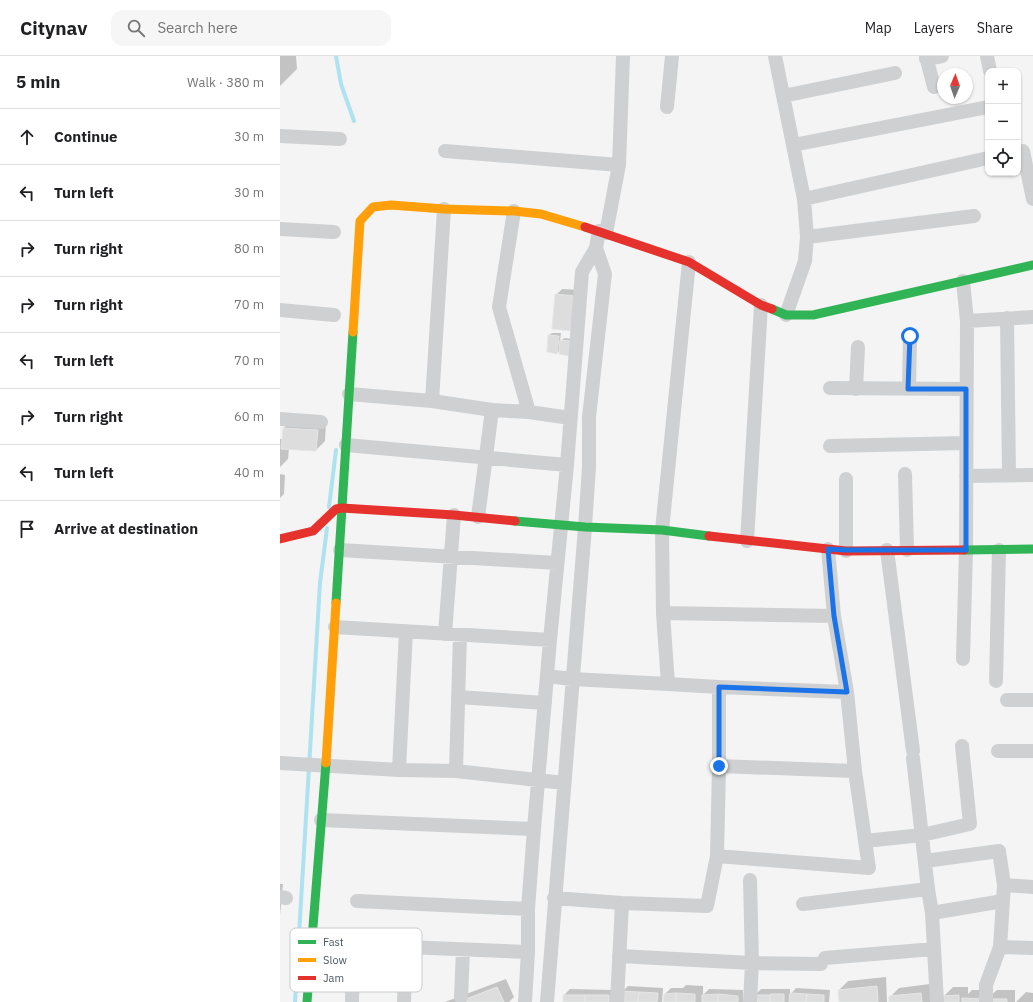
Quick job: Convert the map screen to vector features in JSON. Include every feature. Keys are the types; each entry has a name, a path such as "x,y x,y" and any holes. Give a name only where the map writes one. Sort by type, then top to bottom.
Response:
{"street":[{"path":"525,1002 528,952 528,909 534,829 557,563 562,525 582,272 596,248 603,232 619,165 622,56"},
{"path":"667,107 672,56"},
{"path":"776,56 804,199 807,237 805,261 786,315"},
{"path":"934,87 926,57 942,56"},
{"path":"988,56 990,68"},
{"path":"783,96 895,73"},
{"path":"793,145 985,108"},
{"path":"280,136 340,139"},
{"path":"1024,150 1033,199"},
{"path":"444,151 619,165"},
{"path":"804,199 985,159"},
{"path":"313,928 321,820 321,765 335,627 340,550 339,509 346,445 360,221 373,207 391,204 444,209 514,211 541,214 603,232 690,262 761,305 786,315 813,315 1033,265"},
{"path":"432,401 444,209"},
{"path":"514,211 499,307 529,412"},
{"path":"807,237 974,216"},
{"path":"280,229 334,232"},
{"path":"547,1002 554,898 585,527 589,467 589,418 606,274 596,248"},
{"path":"668,684 663,614 662,530 690,262"},
{"path":"963,281 966,321 966,550 963,659"},
{"path":"747,541 761,305"},
{"path":"280,310 334,315"},
{"path":"966,321 1033,316"},
{"path":"1007,318 1009,475"},
{"path":"908,389 910,336"},
{"path":"856,389 858,347"},
{"path":"830,388 966,389"},
{"path":"349,394 432,401 492,410 529,412 570,418"},
{"path":"478,517 492,410"},
{"path":"280,419 321,422"},
{"path":"830,446 966,443"},
{"path":"346,445 567,465"},
{"path":"905,474 907,550"},
{"path":"966,476 1033,475"},
{"path":"846,480 846,550"},
{"path":"280,539 313,531 339,509 454,515 585,527 662,530 747,541 828,549 1033,549"},
{"path":"445,634 454,515"},
{"path":"717,856 869,868 855,771 847,692 834,616 828,549"},
{"path":"340,550 557,563"},
{"path":"887,550 932,913 937,1002"},
{"path":"996,680 999,550"},
{"path":"663,614 834,616"},
{"path":"335,627 550,640"},
{"path":"399,770 406,631"},
{"path":"456,771 460,635"},
{"path":"547,676 572,679 719,687 847,692"},
{"path":"554,898 622,903 707,906 717,856 719,687"},
{"path":"458,697 545,703"},
{"path":"1007,700 1033,700"},
{"path":"865,841 922,835 970,824 962,746"},
{"path":"998,751 1033,751"},
{"path":"287,763 399,770 456,771 539,781 564,782"},
{"path":"719,766 855,771"},
{"path":"321,820 534,829"},
{"path":"925,860 999,851 1004,885 1000,947 986,985 986,1002"},
{"path":"750,880 752,963 750,1002"},
{"path":"1004,885 1033,887"},
{"path":"804,904 928,889"},
{"path":"357,901 528,909"},
{"path":"932,913 1003,901"},
{"path":"617,1002 622,903"},
{"path":"1000,947 1033,948"},
{"path":"422,948 528,952"},
{"path":"619,956 752,963 823,961 934,949"},
{"path":"461,997 463,950"},
{"path":"307,1002 308,992"},
{"path":"352,992 352,1002"},
{"path":"404,992 404,1002"}],"building":[{"path":"555,294 575,296 572,331 552,329"},
{"path":"548,335 559,336 557,354 547,352"},
{"path":"560,340 571,341 569,356 559,354"},
{"path":"283,428 318,430 316,451 281,449"},
{"path":"877,986 878,1002 839,1002 838,990"},
{"path":"497,987 504,1002 458,1002"},
{"path":"621,991 639,992 638,1002 621,1002"},
{"path":"639,992 658,993 657,1002 638,1002"},
{"path":"676,993 695,994 695,1002 676,1002"},
{"path":"676,993 676,1002 663,1002 664,994"},
{"path":"790,993 807,994 806,1002 789,1002"},
{"path":"921,993 922,1002 889,1002 889,996"},
{"path":"718,994 738,996 738,1002 718,1002"},
{"path":"718,994 718,1002 702,1002 702,995"},
{"path":"770,994 784,994 784,1002 770,1002"},
{"path":"807,994 824,995 824,1002 806,1002"},
{"path":"563,995 585,995 585,1002 563,1002"},
{"path":"585,995 609,995 609,1002 585,1002"},
{"path":"754,995 770,995 770,1002 754,1002"},
{"path":"959,995 959,1002 942,1002 943,996"},
{"path":"962,998 982,999 982,1002 962,1002"},
{"path":"987,999 1007,999 1007,1002 987,1002"}],"waterway":[{"path":"336,56 341,84 354,121"},
{"path":"329,507 336,450"},
{"path":"299,928 320,583 327,528"},
{"path":"295,1002 296,992"}],"traffic: fast":[{"path":"772,309 786,315 813,315 1033,265"},
{"path":"336,603 353,332"},
{"path":"515,521 585,527 662,530 709,536"},
{"path":"964,550 1033,549"},
{"path":"313,928 326,763"},
{"path":"307,1002 308,992"}],"traffic: slow":[{"path":"353,332 360,221 373,207 391,205 444,209 514,211 541,214 585,227"},
{"path":"326,763 336,603"}],"traffic: jam":[{"path":"585,227 689,262 761,305 772,309"},
{"path":"280,539 313,531 336,509 342,508 454,515 515,521"},
{"path":"709,536 846,551 964,550"}],"route":[{"path":"719,766 719,687 847,692 834,616 828,549 966,550 966,389 908,389 910,336"}]}
